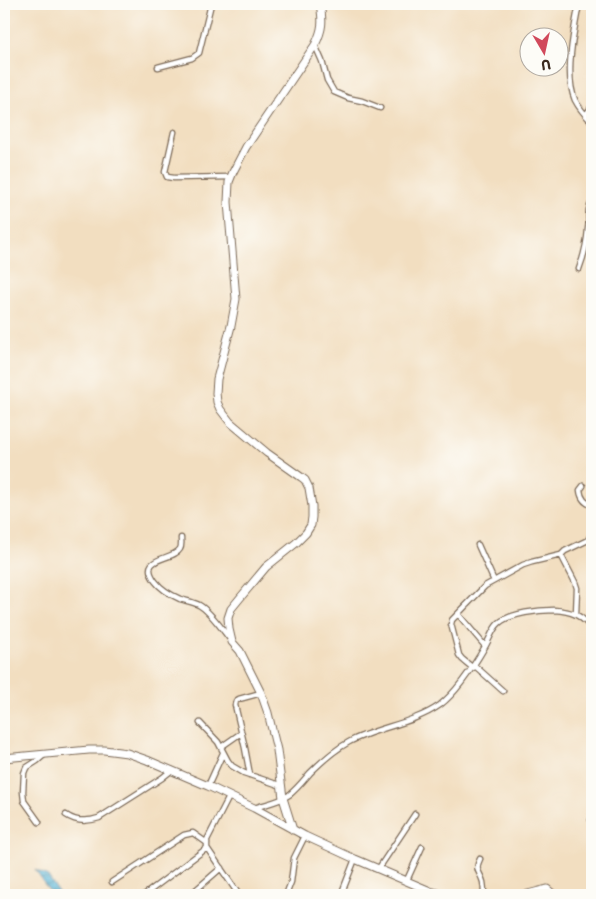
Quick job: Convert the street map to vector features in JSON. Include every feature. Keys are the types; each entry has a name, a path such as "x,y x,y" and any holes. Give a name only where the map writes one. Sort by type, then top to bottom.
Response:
{"street":[{"path":"158,67 196,56 201,46 211,4"},
{"path":"232,642 228,618 231,609 266,567 306,533 311,525 312,506 306,480 230,422 223,414 217,402 217,379 236,299 228,192 231,177 248,143 316,45 322,28 320,4"},
{"path":"579,4 572,44 572,85 576,102 592,122"},
{"path":"316,45 327,80 334,92 380,108"},
{"path":"586,115 592,106"},
{"path":"174,132 165,172 167,176 174,178 231,177"},
{"path":"578,269 586,246 589,227 588,210 592,202"},
{"path":"583,486 580,490 582,498 592,506"},
{"path":"503,691 460,657 451,624 452,620 482,588 523,565 561,556 565,551 588,540 592,534"},
{"path":"181,538 178,552 153,564 151,569 153,578 158,586 172,595 200,605 240,651 261,693 268,713 277,750 283,798 293,830"},
{"path":"478,545 494,582"},
{"path":"561,556 576,582 576,614"},
{"path":"254,808 283,798 292,792 317,766 333,752 349,742 423,715 440,705 452,694 473,666 500,622 533,611 553,610 576,614 586,620 592,628"},
{"path":"458,614 485,646"},
{"path":"250,775 235,703 239,699 261,693"},
{"path":"200,724 221,747 232,766 250,775 282,786"},
{"path":"221,747 241,733"},
{"path":"4,758 89,750 113,751 147,760 254,808 305,836 407,880 428,893 446,895"},
{"path":"208,786 223,753"},
{"path":"39,822 24,800 23,779 24,770 44,755"},
{"path":"66,815 76,821 99,818 172,770"},
{"path":"144,895 207,846 229,797"},
{"path":"380,868 415,814"},
{"path":"112,882 184,835 193,833 207,846 237,894 230,895"},
{"path":"286,895 291,882 294,858 305,836"},
{"path":"407,880 422,847"},
{"path":"341,895 356,859"},
{"path":"480,859 477,870 483,883 484,895"},
{"path":"190,895 221,868"},
{"path":"524,895 544,889 550,890 554,895"}],"water":[{"path":"35,870 48,876 59,895 52,895"}]}
